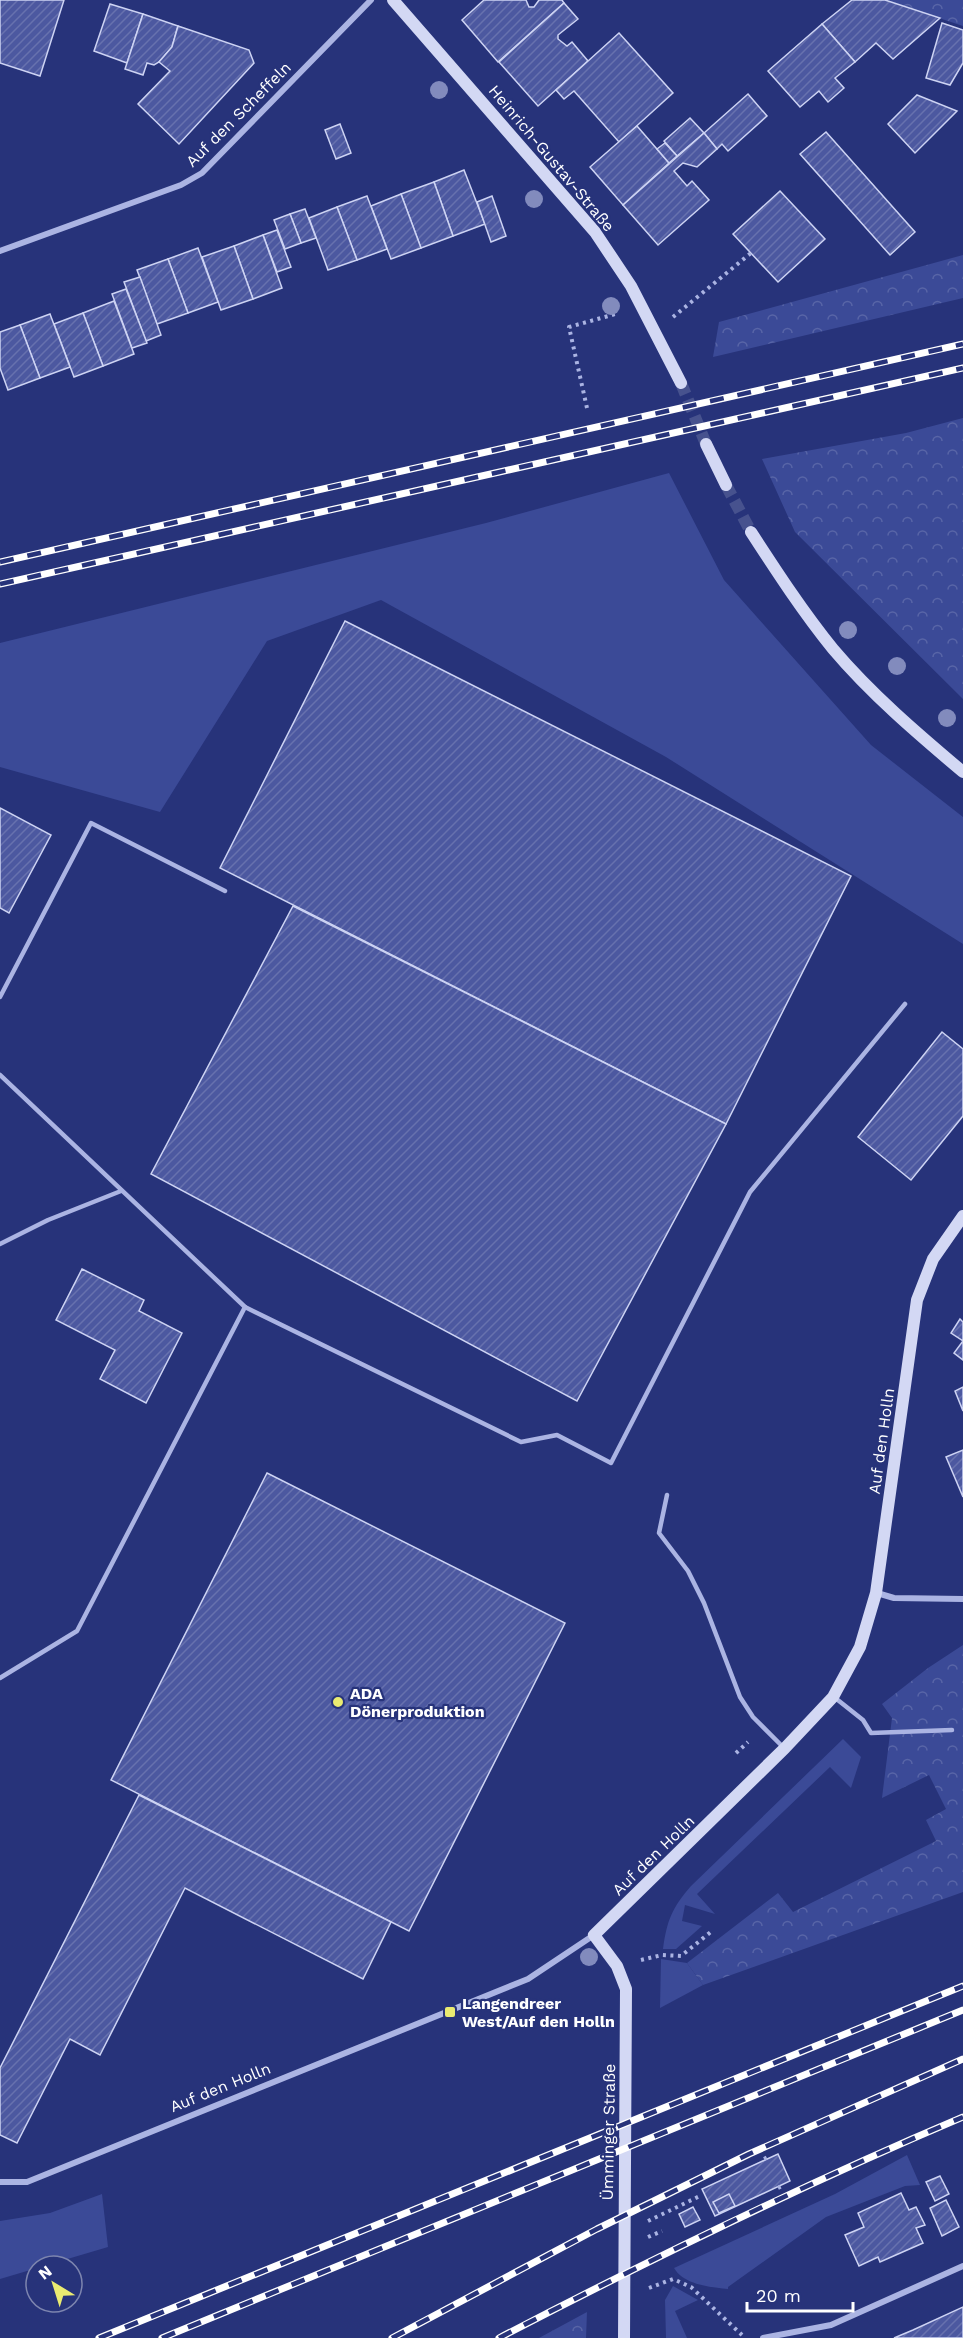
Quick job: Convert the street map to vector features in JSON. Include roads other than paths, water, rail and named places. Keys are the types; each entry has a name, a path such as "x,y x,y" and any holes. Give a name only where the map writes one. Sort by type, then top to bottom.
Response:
{"street":[{"name":"Auf den Scheffeln","path":"0,251 181,185 202,173 371,0"},
{"name":"Heinrich-Gustav-Straße","path":"393,0 596,232 642,307 681,384"},
{"path":"706,444 726,486"},
{"path":"752,531 778,574 834,650 913,730 963,772"},
{"name":"Auf den Holln","path":"0,2182 27,2182 528,1979 594,1935 785,1748 834,1697 860,1647 876,1593 917,1300 933,1259 963,1216"},
{"path":"876,1593 894,1598 963,1599"},
{"name":"Ümminger Straße","path":"594,1935 617,1966 626,1989 624,2338"},
{"path":"763,2338 831,2325 963,2266"}],"lane":[{"path":"0,997 90,823 225,891"},
{"path":"0,1075 245,1307 521,1442 557,1435 611,1463 750,1192 905,1004"},
{"path":"0,1244 48,1220 121,1191"},
{"path":"0,1678 76,1631 245,1307"},
{"path":"667,1495 659,1533 688,1571 740,1697 753,1717 785,1748"},
{"path":"834,1697 862,1720 871,1732 952,1730"}],"tunnel":[{"path":"681,383 706,444"},
{"path":"726,485 751,532"}],"railway":[{"path":"0,562 963,344"},
{"path":"0,584 963,368"},
{"path":"99,2338 963,1986"},
{"path":"162,2338 963,2010"},
{"path":"392,2338 597,2229 749,2154 963,2059"},
{"path":"499,2338 729,2223 963,2117"}],"place":[{"name":"ADA Dönerproduktion","path":"338,1702"},
{"name":"Langendreer West/Auf den Holln","path":"450,2012"}]}
